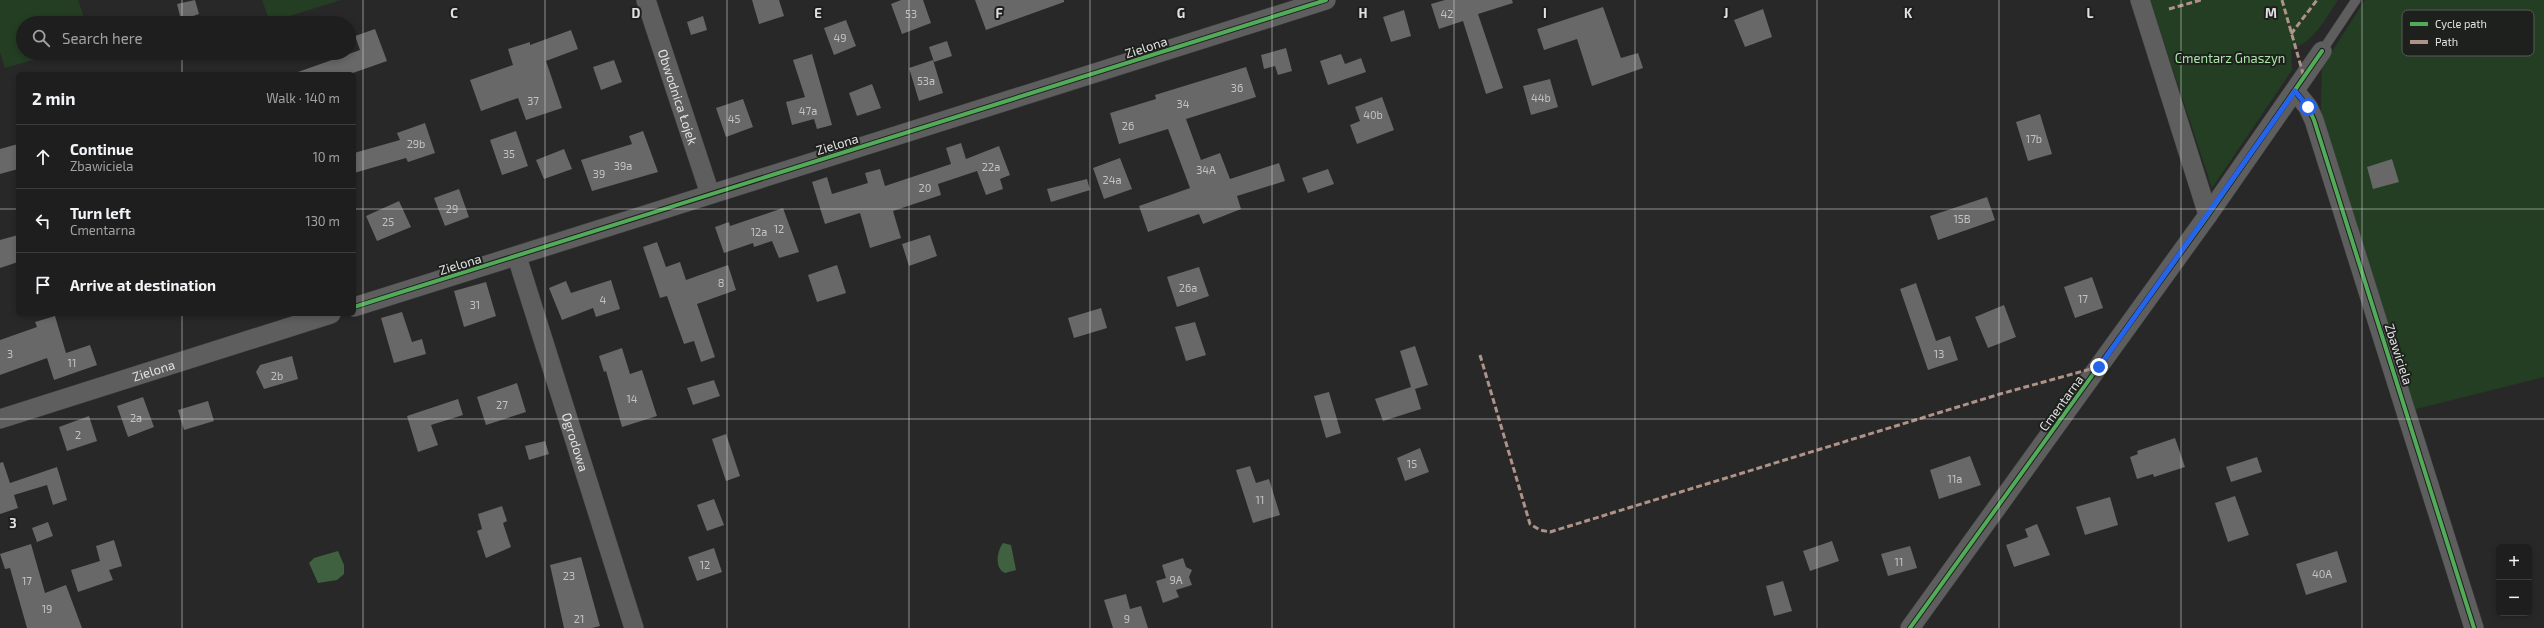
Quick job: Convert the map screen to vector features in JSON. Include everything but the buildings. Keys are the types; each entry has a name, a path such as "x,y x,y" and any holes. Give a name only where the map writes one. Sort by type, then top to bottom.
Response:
{"street":[{"name":"Obwodnica Łojek","path":"646,0 710,194"},
{"name":"Zielona","path":"356,306 517,257 710,194 1326,0"},
{"path":"2140,0 2208,215"},
{"name":"Cmentarna","path":"1910,628 2208,215 2322,51"},
{"name":"Zbawiciela","path":"2295,91 2314,120 2474,628"},
{"name":"Ogrodowa","path":"517,257 634,628"},
{"name":"Zielona","path":"0,419 325,316"}],"lane":[{"path":"2322,51 2356,0"}],"green space":[{"path":"0,0 78,0 84,16 16,16 16,60 33,60 5,68 0,52"},
{"path":"262,0 341,0 289,16 268,16"},
{"name":"Cmentarz Gnaszyn","path":"2150,0 2338,0 2313,35 2299,46 2291,50 2292,70 2212,188"},
{"path":"2365,0 2544,0 2544,377 2412,410 2320,139 2322,67"}],"shaded area":[{"path":"1003,543 1011,545 1016,570 1005,573 999,567 998,563 999,550"},
{"path":"338,551 344,565 344,574 337,580 318,583 309,563 314,558"}],"marked path":[{"path":"2169,9 2201,0"},
{"path":"2282,0 2304,77"},
{"path":"2291,34 2317,0"},
{"path":"1480,355 1530,524 1540,530 1550,532 2000,394 2098,367"}],"cycle path":[{"path":"356,306 1326,0"},
{"path":"1910,628 2208,215 2322,51"},
{"path":"2295,91 2308,107 2314,120 2474,628"}],"route":[{"path":"2099,367 2295,91 2308,107"}]}
